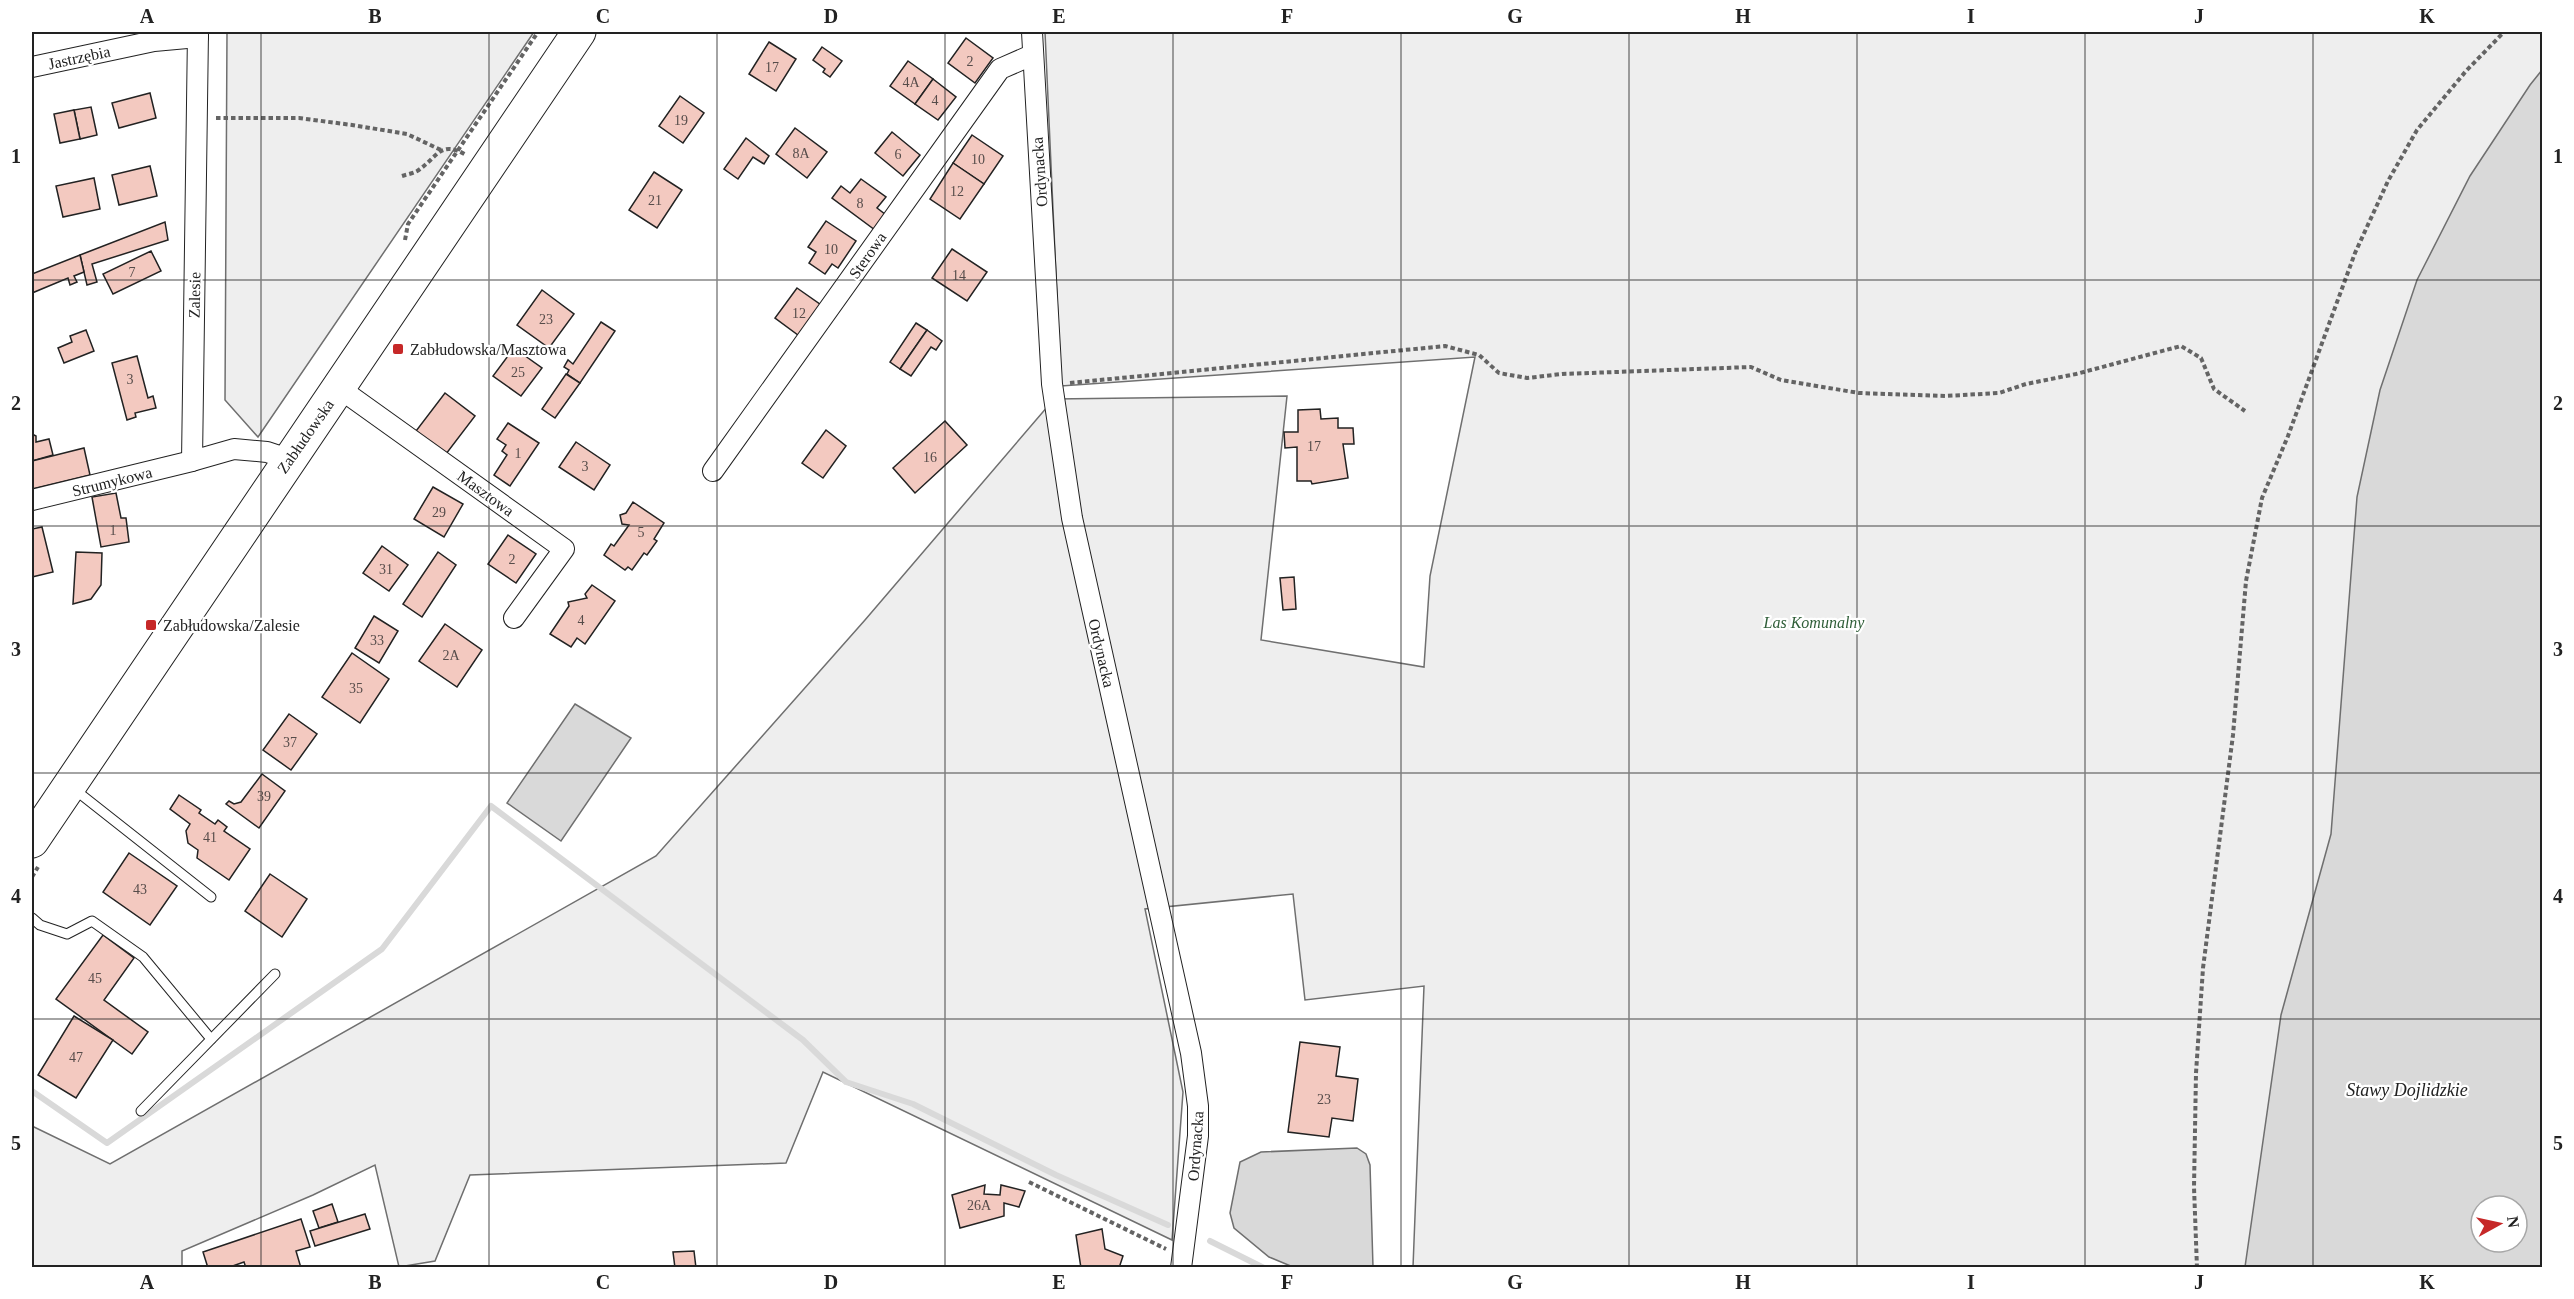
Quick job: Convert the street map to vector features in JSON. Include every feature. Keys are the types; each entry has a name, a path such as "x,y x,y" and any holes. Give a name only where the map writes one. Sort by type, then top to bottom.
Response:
{"highway":[{"name":"Zabłudowska","path":"32,841 288,459 339,388 579,32"}],"street":[{"name":"Ordynacka","path":"1032,32 1052,384 1072,518 1196,1081 1198,1136 1182,1262"},
{"name":"Jastrzębia","path":"32,67 154,40 198,34"},
{"name":"Zalesie","path":"192,461 198,34"},
{"name":"Sterowa","path":"713,471 1000,69 1032,55"},
{"name":"Masztowa","path":"339,388 564,549 513,618"},
{"path":"192,461 234,449 267,452 288,459"},
{"name":"Strumykowa","path":"32,501 192,461"}],"lane":[{"path":"69,785 211,897"},
{"path":"32,918 40,925 67,934 92,921 143,957 211,1039"},
{"path":"141,1111 275,974"}],"path":[{"path":"2197,1268 2194,1187 2196,1073 2203,968 2233,735 2246,581 2262,498 2288,436 2355,253 2388,181 2417,130 2466,71 2504,32"},
{"path":"196,112 220,119 299,118 352,124 407,134 441,150 458,150 487,167"},
{"path":"402,176 419,170 441,150"},
{"path":"1052,384 1446,346 1479,355 1499,374 1527,378 1562,374 1750,367 1781,380 1859,393 1944,396 1999,393 2026,384 2076,374 2181,346 2201,358 2214,389 2246,411"},
{"path":"1029,1182 1182,1262"}],"green space":[{"path":"227,32 534,32 258,437 225,400"},
{"name":"Las Komunalny","path":"1045,32 2542,32 2542,1267 1413,1267 1424,986 1305,1000 1293,894 1145,909 1183,1092 1172,1240 823,1072 786,1163 470,1175 435,1261 399,1267 375,1165 313,1195 182,1251 182,1267 32,1267 32,1126 110,1164 656,856 865,620 1054,399 1287,396 1261,640 1424,667 1430,576 1475,357 1061,386"}],"water":[{"name":"Stawy Dojlidzkie","path":"2542,70 2542,1267 2245,1267 2281,1015 2331,834 2357,497 2380,390 2417,280 2470,176"},
{"path":"575,704 631,738 561,841 507,803"},
{"path":"1357,1148 1366,1154 1370,1165 1373,1267 1293,1267 1269,1257 1234,1228 1230,1213 1240,1162 1261,1152"}],"building":[{"path":"966,38 993,58 975,83 948,63"},
{"path":"769,42 796,59 776,91 749,74"},
{"path":"822,47 842,61 830,77 823,72 825,69 813,60"},
{"path":"908,61 933,79 915,104 890,86"},
{"path":"933,79 956,97 938,120 915,104"},
{"path":"150,93 156,118 119,128 112,103"},
{"path":"680,96 704,113 683,143 659,126"},
{"path":"91,107 97,135 80,139 74,110"},
{"path":"74,110 80,139 60,143 54,114"},
{"path":"795,128 827,152 807,178 776,154"},
{"path":"892,132 920,155 903,176 875,153"},
{"path":"972,135 1003,156 984,184 953,163"},
{"path":"746,138 769,156 764,164 753,157 738,179 724,169"},
{"path":"953,163 984,184 960,219 930,199"},
{"path":"150,166 157,196 119,205 112,175"},
{"path":"654,172 682,190 657,228 629,210"},
{"path":"94,178 100,209 63,217 56,186"},
{"path":"861,179 886,197 877,208 886,215 875,230 832,198 841,186 850,193"},
{"path":"826,221 856,241 838,268 832,264 825,274 809,263 816,252 808,247"},
{"path":"165,222 168,240 92,264 97,282 87,285 80,255"},
{"path":"952,249 987,272 967,301 932,278"},
{"path":"151,251 161,271 113,294 103,274"},
{"path":"80,255 84,272 74,276 77,282 70,285 68,278 32,293 32,274"},
{"path":"797,288 824,307 802,338 775,318"},
{"path":"542,290 574,314 549,348 517,325"},
{"path":"601,322 615,331 580,383 567,374 569,370 564,367 568,360 573,364"},
{"path":"916,323 927,330 900,369 890,362"},
{"path":"86,330 94,351 64,363 58,348 72,342 70,336"},
{"path":"927,330 942,341 936,350 931,347 911,376 900,369"},
{"path":"514,348 542,368 521,396 493,376"},
{"path":"137,356 148,398 153,396 156,408 135,413 136,417 127,420 112,363"},
{"path":"566,374 580,383 555,418 542,409"},
{"path":"445,393 475,416 446,454 416,431"},
{"path":"1320,409 1321,419 1338,418 1338,428 1353,428 1354,444 1343,444 1348,478 1312,484 1311,481 1297,481 1297,447 1285,448 1284,432 1298,432 1298,410"},
{"path":"945,421 967,445 915,493 893,468"},
{"path":"508,423 539,443 510,486 494,475 507,455 502,451 506,445 497,439"},
{"path":"826,430 846,446 823,478 802,463"},
{"path":"32,434 36,436 36,442 49,439 53,455 32,461"},
{"path":"576,442 610,465 594,490 559,467"},
{"path":"84,448 90,475 32,489 32,461"},
{"path":"433,487 463,504 444,537 414,519"},
{"path":"116,493 121,518 126,518 129,542 101,547 92,497"},
{"path":"633,502 664,523 654,539 657,541 647,555 644,553 632,570 628,567 625,570 604,555 611,544 614,546 629,525 622,524 620,515 626,513"},
{"path":"42,527 53,572 32,577 32,529"},
{"path":"508,535 536,554 516,583 488,564"},
{"path":"382,546 408,565 389,591 363,573"},
{"path":"76,552 102,553 101,585 91,599 73,604"},
{"path":"438,552 456,565 422,617 403,604"},
{"path":"1294,577 1296,609 1283,610 1280,578"},
{"path":"592,585 615,601 585,644 577,638 571,647 550,634 569,606 568,602 587,598 585,594"},
{"path":"374,616 398,631 379,663 355,648"},
{"path":"445,624 482,650 457,687 419,661"},
{"path":"352,653 389,679 360,723 322,697"},
{"path":"289,714 317,734 291,770 263,750"},
{"path":"262,774 285,791 259,828 226,804 229,801 234,804 241,802"},
{"path":"179,795 201,810 199,813 215,824 218,820 227,827 224,831 250,849 229,880 197,858 198,850 188,843 186,831 190,824 170,809"},
{"path":"129,853 177,886 150,925 103,892"},
{"path":"270,874 307,899 282,937 245,911"},
{"path":"103,935 134,958 104,1000 148,1032 132,1054 56,999"},
{"path":"74,1016 113,1040 76,1098 38,1075"},
{"path":"1300,1042 1340,1047 1336,1076 1358,1079 1353,1121 1332,1118 1329,1137 1288,1132"},
{"path":"985,1185 984,1194 1000,1195 1001,1185 1025,1191 1019,1207 1004,1203 1004,1216 960,1228 952,1195"},
{"path":"332,1204 338,1222 319,1228 313,1211"},
{"path":"365,1214 370,1229 315,1246 310,1231"},
{"path":"301,1219 310,1247 296,1251 301,1268 246,1268 244,1262 227,1268 208,1268 203,1252"},
{"path":"1102,1229 1105,1249 1123,1256 1119,1268 1081,1268 1076,1235"},
{"path":"694,1251 696,1268 675,1268 673,1252"}],"waterway":[{"path":"32,1091 107,1143 382,949 491,806 803,1040 846,1082 913,1104 1056,1175 1168,1225"},
{"path":"1210,1241 1264,1268"}],"place":[{"name":"Zabłudowska/Masztowa","path":"398,349"},
{"name":"Zabłudowska/Zalesie","path":"151,625"}]}
